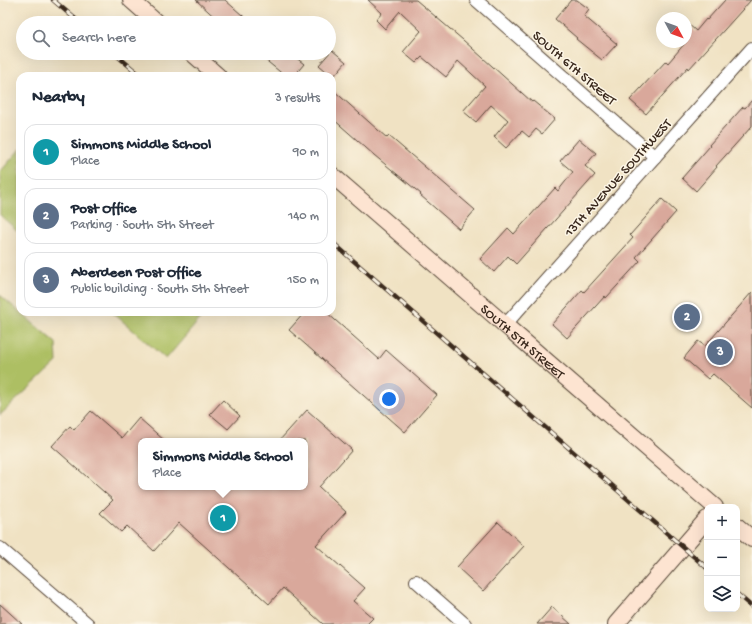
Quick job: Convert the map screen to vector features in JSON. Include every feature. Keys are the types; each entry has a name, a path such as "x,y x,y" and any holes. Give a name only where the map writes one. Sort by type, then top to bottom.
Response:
{"main road":[{"path":"130,0 149,16"},
{"path":"200,60 213,72"},
{"name":"SOUTH 5TH STREET","path":"336,178 712,504"},
{"path":"616,624 704,522"},
{"path":"740,529 752,539"}],"street":[{"name":"SOUTH 6TH STREET","path":"476,0 655,157"},
{"name":"13TH AVENUE SOUTHWEST","path":"505,325 752,48"},
{"path":"0,548 88,624"},
{"path":"416,581 465,624"}],"green space":[{"path":"16,154 16,229 0,215 0,172"},
{"path":"0,295 16,309 16,316 24,316 56,343 57,362 0,415"},
{"path":"117,316 203,316 166,359"}],"building":[{"path":"196,0 225,0 243,16 213,16"},
{"path":"368,0 416,0 532,102 533,101 555,119 542,134 536,129 529,137 522,131 506,148 494,137 508,120 491,105 476,122 463,111 485,86 458,61 446,77 422,57 416,63 403,52 421,31 400,11 385,29 376,20 382,13"},
{"path":"571,0 577,0 589,9 584,16 617,44 602,60 576,39 577,38 555,19"},
{"path":"725,0 751,0 646,114 630,100 666,61 668,63 681,48 692,48 692,27 696,31 706,19 707,20"},
{"path":"336,53 346,62 336,74 336,72 327,72 319,65 323,60 336,60"},
{"path":"266,60 299,60 304,64 297,72 280,72"},
{"path":"336,93 387,138 389,136 475,210 459,229 420,195 421,194 336,122"},
{"path":"752,100 752,126 696,191 682,178 743,107 745,108"},
{"path":"579,139 596,153 585,166 595,175 516,264 508,256 494,272 480,259 508,228 514,234 555,188 558,191 573,172 560,161"},
{"path":"662,199 676,212 636,257 640,261 606,298 605,296 567,338 552,324 582,290 584,292 633,238 630,235"},
{"path":"752,292 752,408 713,374 708,379 684,358 698,341 705,346"},
{"path":"301,316 331,316 379,359 386,350 437,395 405,432 289,330"},
{"path":"223,400 240,416 228,429 210,414"},
{"path":"307,410 352,450 319,487 346,512 316,545 365,588 353,601 373,618 367,624 323,624 283,588 269,604 179,523 154,551 127,526 121,532 100,513 113,500 52,446 70,426 74,430 91,411 122,438 139,418 162,438 138,438 138,490 308,490 308,438 282,438"},
{"path":"498,522 524,546 483,591 457,567"},
{"path":"0,604 22,624 0,624"},
{"path":"552,607 571,624 537,624"}],"railway":[{"path":"53,0 72,16"},
{"path":"122,60 136,72"},
{"path":"336,245 704,565"},
{"path":"740,597 752,607"}],"place":[{"name":"Post Office","path":"687,317"},
{"name":"Aberdeen Post Office","path":"720,352"},
{"name":"Simmons Middle School","path":"223,518"}]}
